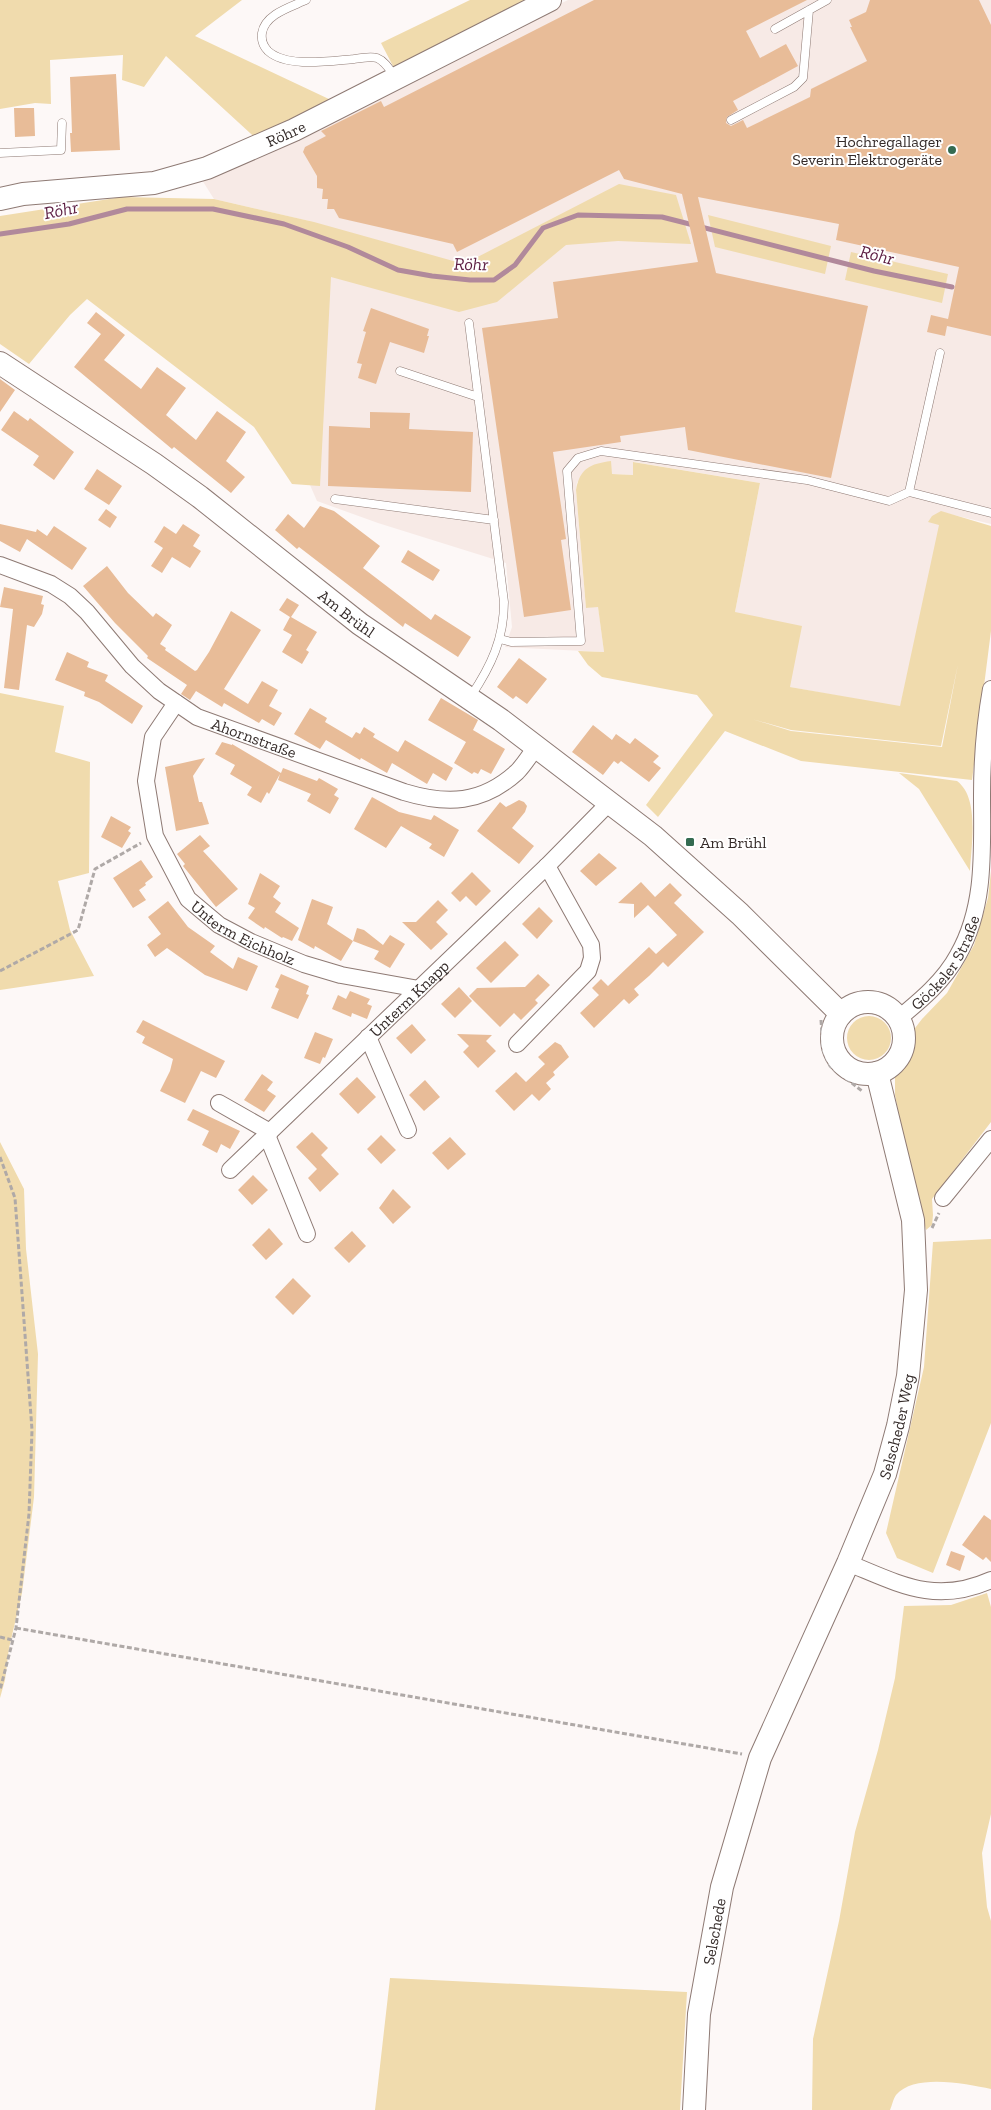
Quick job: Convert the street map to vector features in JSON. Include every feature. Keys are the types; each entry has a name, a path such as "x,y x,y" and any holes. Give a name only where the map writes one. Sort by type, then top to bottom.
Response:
{"street":[{"name":"Röhre","path":"0,200 32,193 154,183 207,168 262,144 397,78 550,0"},
{"name":"Am Brühl","path":"0,363 146,458 200,496 360,624 470,698 610,802 679,857 740,914 841,1014"},
{"name":"Ahornstraße","path":"0,565 51,584 70,596 87,612 132,666 176,704 197,717 404,792 433,800 475,798 493,790 517,771 536,747"},
{"name":"Göckeler Straße","path":"898,1019 941,980 958,956 970,929 978,902 987,827 982,793 986,728 991,689"},
{"name":"Unterm Eichholz","path":"176,704 153,737 146,781 155,836 188,899 219,926 251,942 341,975 419,989"},
{"name":"Unterm Knapp","path":"230,1170 547,866 610,802"},
{"path":"517,1044 588,971 592,958 591,945 547,866"},
{"path":"865,1002 876,1003 892,1012 898,1019 904,1031 902,1049 893,1064 877,1074 866,1075 854,1072 838,1060 834,1051 832,1032 841,1014 854,1005 865,1002"},
{"path":"368,1038 408,1130"},
{"name":"Selscheder Weg","path":"760,1758 848,1563 885,1474 898,1426 908,1376 916,1290 913,1220 877,1074"},
{"path":"219,1103 268,1134 307,1234"},
{"path":"943,1198 991,1139"},
{"path":"848,1563 916,1590 953,1592 973,1588 991,1580"},
{"name":"Selschede","path":"694,2110 699,2014 710,1949 722,1887 760,1758"}],"lane":[{"path":"306,0 272,17 263,29 261,39 265,48 275,57 288,61 330,61 375,57 385,64 397,78"},
{"path":"774,29 826,0"},
{"path":"731,120 794,86 804,78 809,10"},
{"path":"0,153 61,150 62,123"},
{"path":"469,323 504,602 504,619 500,639 486,674 470,698"},
{"path":"909,492 940,353"},
{"path":"400,371 478,397"},
{"path":"500,639 511,642 581,641 567,471 578,458 601,451 807,480 889,500 909,492 991,513"},
{"path":"335,500 494,520"}],"path":[{"path":"0,971 78,930 95,869 155,836"},
{"path":"0,1157 15,1198 32,1430 29,1514 16,1628 0,1690"},
{"path":"16,1628 760,1758"},
{"path":"0,1638 12,1640"}],"shaded area":[{"path":"0,0 242,0 195,36 331,100 262,144 166,56 144,87 122,80 123,55 50,60 51,104 35,103 0,109"},
{"path":"470,0 529,0 394,68 381,43"},
{"path":"568,0 991,0 991,524 941,512 941,525 900,707 790,687 735,612 760,483 634,462 633,475 612,474 577,482 576,490 586,608 598,606 604,652 505,647 512,627 506,563 378,523 317,501 310,485 309,221 214,199 202,180"},
{"path":"619,184 676,195 691,244 618,241 566,245 497,302 459,312 331,277 320,486 292,484 254,427 87,299 70,315 29,364 0,344 0,216 122,197 214,199 314,222 464,264"},
{"path":"708,215 831,246 825,274 715,247"},
{"path":"851,252 948,274 942,303 845,280"},
{"path":"611,461 612,474 633,475 633,462 760,483 735,612 802,626 790,687 900,706 939,525 928,522 932,516 941,511 991,526 991,631 972,780 801,761 725,731 658,817 646,805 713,715 697,695 602,677 588,665 578,651 604,652 598,607 586,608 576,490 580,477 587,468","holes":["958,664 942,747 791,731 752,719 791,730 941,746"]},
{"path":"0,693 64,706 55,752 90,762 89,873 58,881 70,930 94,976 0,990"},
{"path":"899,773 957,781 964,789 969,799 972,823 970,871 919,789"},
{"path":"991,871 991,1122 932,1199 932,1225 926,1230 905,1146 895,1095 895,1076 908,1052 912,1032 947,993 974,945 988,898"},
{"path":"869,1016 881,1020 887,1026 891,1038 887,1050 881,1056 869,1060 857,1056 851,1050 847,1038 851,1026 857,1020"},
{"path":"0,1142 24,1189 26,1249 38,1354 34,1497 22,1593 0,1698"},
{"path":"991,1239 991,1423 933,1573 897,1558 886,1533 924,1367 933,1242"},
{"path":"987,1593 991,1607 991,1814 982,1853 987,1907 991,1921 991,2089 955,2083 928,2082 905,2088 896,2095 890,2110 812,2110 813,2039 839,1921 855,1832 878,1750 895,1678 904,1606 951,1605"},
{"path":"390,1978 687,1992 680,2110 375,2110"}],"building":[{"path":"594,0 807,0 746,31 760,58 786,44 798,66 733,101 738,110 727,117 726,123 731,126 743,120 747,128 810,97 811,89 867,61 850,27 852,27 849,20 866,12 870,0 979,0 991,25 991,336 947,326 945,336 927,332 931,315 948,319 959,267 836,240 839,224 698,197 716,273 868,306 831,478 688,450 685,427 620,436 621,442 553,452 566,539 561,540 571,610 524,617 482,328 558,318 553,282 698,262 682,194 624,179 619,170 457,252 453,244 339,218 334,209 327,209 328,199 322,199 323,189 317,188 317,176 303,152 305,147 326,136 321,131 381,101 384,107"},
{"path":"116,74 120,150 71,152 70,77"},
{"path":"14,108 34,108 35,136 15,137"},
{"path":"371,308 429,329 424,353 390,342 376,384 358,378 362,364 357,363 366,332 363,331"},
{"path":"96,312 125,335 104,360 141,389 157,367 186,388 166,415 196,440 217,411 246,432 226,461 245,477 231,493 174,447 172,449 74,367 101,334 87,323"},
{"path":"0,379 15,390 0,412"},
{"path":"14,411 28,421 30,418 74,452 54,480 33,465 39,456 1,430"},
{"path":"370,412 410,413 409,429 473,432 471,492 328,486 329,426 370,428"},
{"path":"97,469 122,486 109,505 84,489"},
{"path":"320,506 334,511 380,546 363,568 431,620 435,614 471,637 458,657 405,623 403,627 299,547 297,549 275,530 288,514 304,528"},
{"path":"106,509 117,517 110,528 98,520"},
{"path":"0,524 36,532 37,529 47,536 54,526 87,548 72,570 27,539 20,552 0,541"},
{"path":"183,524 200,535 193,546 201,551 190,568 172,557 162,573 151,566 163,548 154,542 164,526 176,534"},
{"path":"408,550 440,570 433,581 401,562"},
{"path":"107,566 128,593 153,617 156,613 172,625 160,644 166,648 165,650 195,671 209,652 231,611 261,630 224,689 248,704 262,681 278,690 269,706 282,713 274,726 262,719 259,723 224,703 222,707 196,691 190,700 181,694 187,685 147,658 148,656 115,623 83,586"},
{"path":"4,587 43,596 41,604 44,605 42,614 34,627 27,625 19,690 4,688 13,609 0,607"},
{"path":"287,598 299,605 291,617 317,632 306,650 309,652 302,664 282,652 292,635 283,630 290,617 279,610"},
{"path":"67,652 89,662 87,667 108,675 105,681 143,706 132,724 99,702 84,696 85,692 55,680"},
{"path":"519,658 547,679 527,704 516,696 513,699 497,687"},
{"path":"441,698 478,720 473,730 505,749 491,774 481,769 478,774 474,772 472,774 454,763 466,742 428,720"},
{"path":"310,708 327,718 325,722 352,738 356,732 360,734 364,727 375,734 373,737 398,752 405,740 453,768 446,781 433,773 427,784 392,763 387,773 326,740 320,749 294,734"},
{"path":"593,725 612,740 616,734 630,744 635,738 659,756 653,762 661,768 649,782 621,761 618,764 614,761 603,775 572,752"},
{"path":"222,742 232,744 281,773 283,768 317,781 319,778 338,789 334,795 339,798 330,814 307,801 311,794 278,780 280,774 269,794 267,792 261,803 247,795 252,787 230,774 235,765 215,754"},
{"path":"205,758 193,776 199,802 202,802 209,824 176,831 165,767"},
{"path":"372,797 399,812 431,820 434,815 459,830 444,857 429,848 432,844 401,826 386,848 354,829"},
{"path":"519,800 527,806 525,812 512,828 534,846 519,864 477,831 500,802 506,807"},
{"path":"111,816 131,827 128,831 131,833 122,848 101,837"},
{"path":"200,835 210,846 203,851 238,889 216,907 183,866 185,864 177,854"},
{"path":"599,853 617,868 596,886 580,871"},
{"path":"141,860 153,877 139,890 146,900 133,908 113,878"},
{"path":"472,872 491,891 476,906 466,896 460,902 451,893"},
{"path":"260,873 280,886 273,897 281,903 275,912 299,928 292,941 282,938 265,927 264,929 248,918 255,908 248,904"},
{"path":"641,882 655,897 670,883 682,895 674,903 704,932 668,967 663,962 634,989 639,995 629,1004 624,999 594,1028 580,1013 599,995 592,988 601,979 608,986 649,947 656,954 677,935 648,905 634,918 634,904 618,903"},
{"path":"312,899 333,907 327,924 353,941 341,961 315,946 314,949 298,940"},
{"path":"438,900 448,910 436,922 448,934 431,950 402,922 416,922"},
{"path":"168,901 188,927 215,946 210,952 233,969 238,957 258,966 247,991 205,975 167,948 155,957 147,945 161,934 148,917"},
{"path":"539,907 553,921 537,939 522,924"},
{"path":"357,928 364,930 383,945 390,935 405,944 390,968 374,959 379,951 353,941"},
{"path":"505,941 519,955 491,983 476,968"},
{"path":"281,974 309,986 306,994 309,995 298,1019 271,1008 279,989 275,987"},
{"path":"538,974 550,985 535,1000 538,1003 521,1020 514,1013 500,1027 469,996 477,988 525,987"},
{"path":"459,987 472,1001 455,1018 441,1004"},
{"path":"350,991 370,999 367,1004 372,1006 367,1019 352,1013 351,1017 332,1009 338,995 346,999"},
{"path":"143,1020 225,1061 216,1078 201,1071 185,1103 160,1091 170,1071 173,1059 142,1043 145,1037 136,1032"},
{"path":"412,1024 426,1040 411,1054 396,1038"},
{"path":"315,1032 333,1039 325,1058 323,1057 320,1064 304,1058"},
{"path":"457,1034 492,1035 486,1041 496,1051 478,1068 463,1052 469,1046"},
{"path":"555,1042 561,1045 569,1057 553,1072 555,1075 546,1083 551,1089 539,1101 532,1094 514,1111 495,1091 516,1072 526,1082 545,1064 538,1057"},
{"path":"262,1074 273,1082 267,1090 276,1096 264,1112 244,1100"},
{"path":"357,1077 376,1097 358,1114 339,1094"},
{"path":"425,1080 440,1097 424,1111 409,1095"},
{"path":"193,1109 240,1131 230,1149 221,1144 217,1153 202,1145 209,1131 187,1120"},
{"path":"312,1132 328,1148 321,1155 339,1174 320,1192 308,1178 317,1169 296,1147"},
{"path":"381,1135 396,1150 381,1164 367,1149"},
{"path":"450,1137 466,1154 448,1170 432,1153"},
{"path":"253,1175 268,1190 252,1205 238,1190"},
{"path":"393,1189 411,1207 393,1224 379,1208"},
{"path":"269,1228 283,1244 266,1260 252,1245"},
{"path":"352,1231 366,1246 349,1263 334,1248"},
{"path":"293,1278 311,1296 293,1315 275,1297"},
{"path":"984,1515 991,1520 991,1562 986,1557 983,1560 962,1545"},
{"path":"951,1551 965,1556 960,1571 946,1565"}],"waterway":[{"name":"Röhr","path":"0,234 69,224 127,209 213,209 284,224 348,247 398,270 470,280 494,280 515,265 543,228 578,215 662,217 874,271 952,287"}],"place":[{"name":"Hochregallager Severin Elektrogeräte","path":"952,150"},
{"name":"Am Brühl","path":"690,842"}]}
